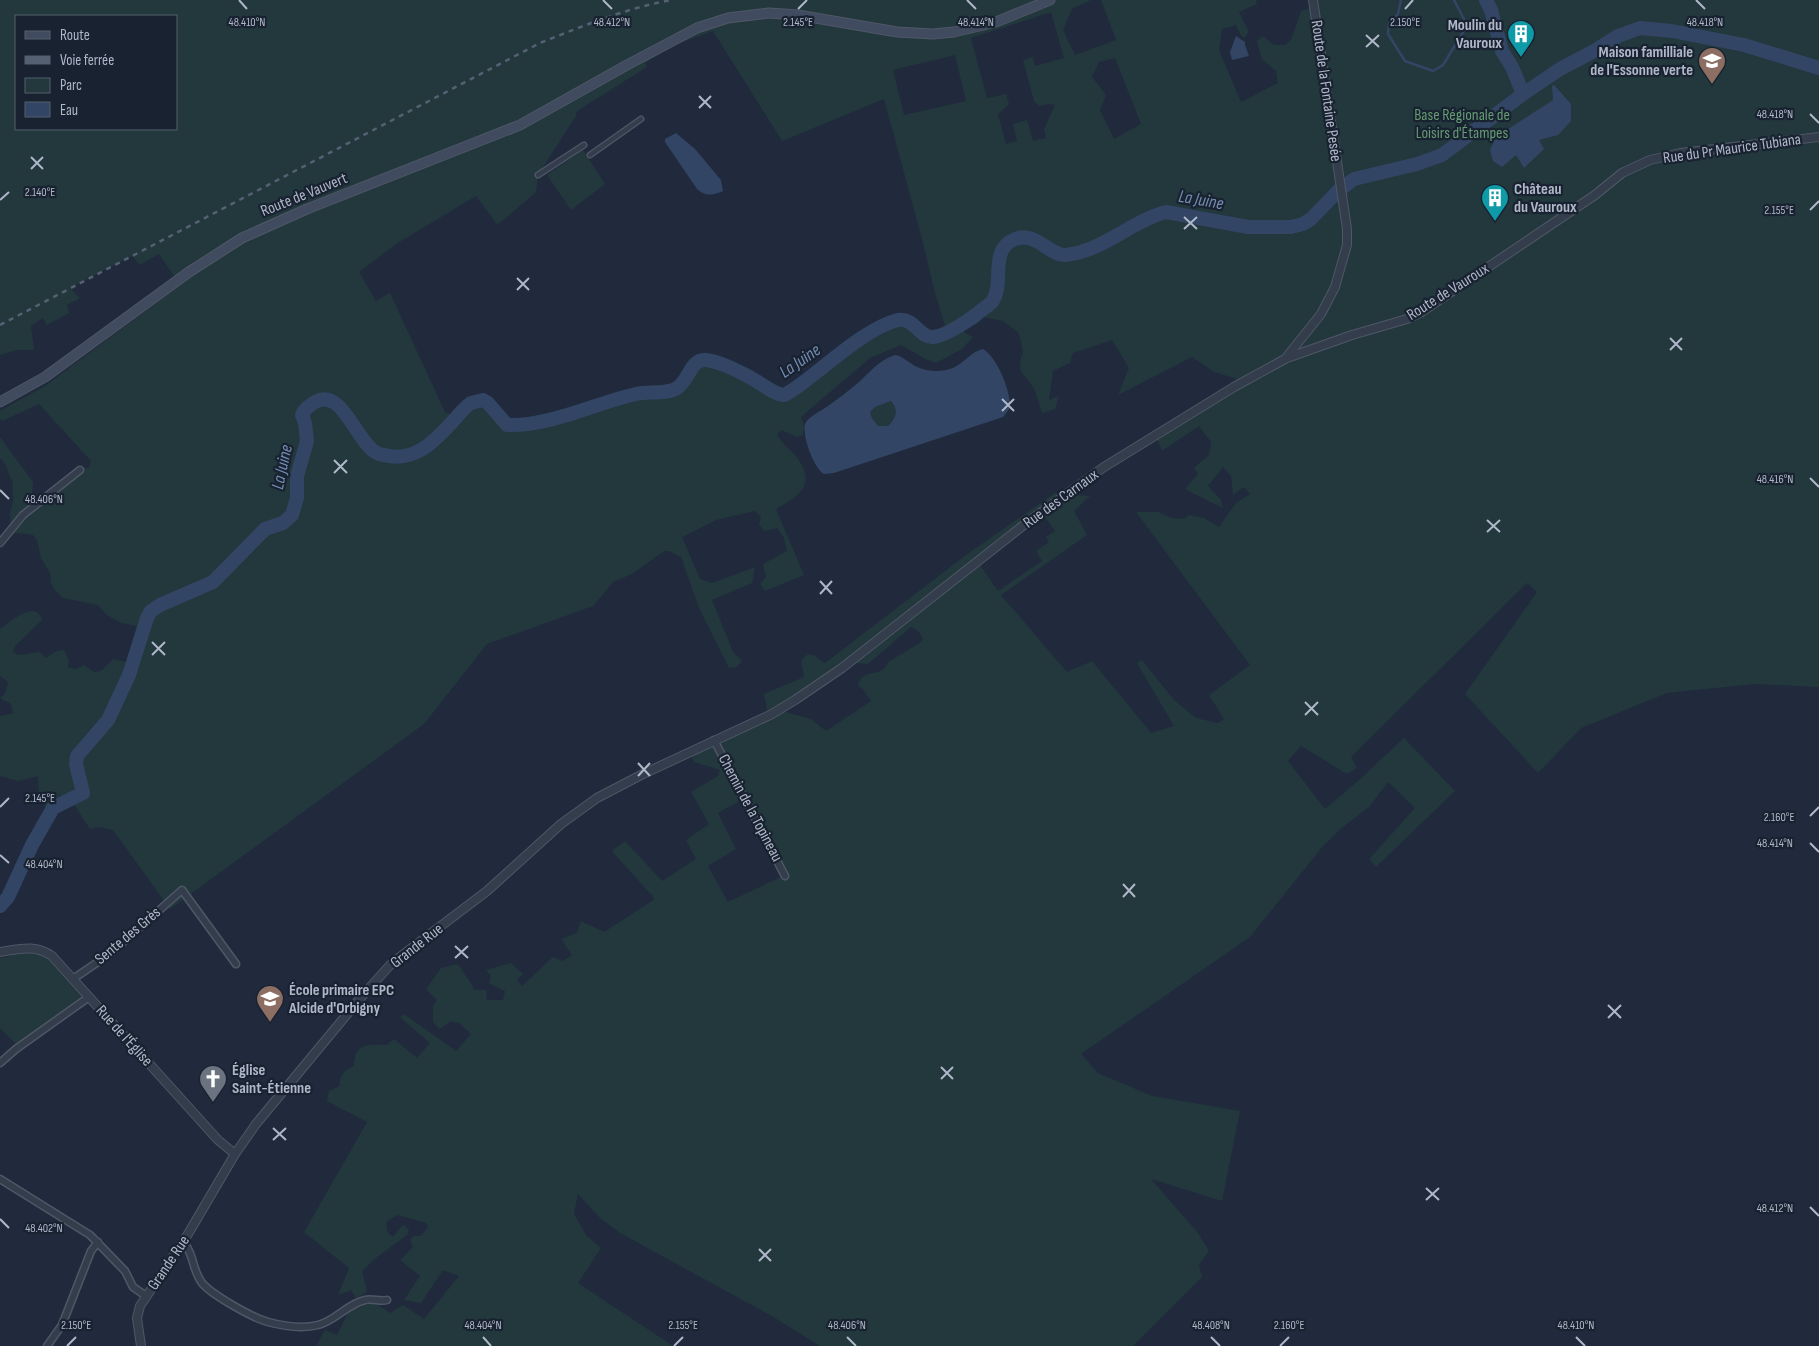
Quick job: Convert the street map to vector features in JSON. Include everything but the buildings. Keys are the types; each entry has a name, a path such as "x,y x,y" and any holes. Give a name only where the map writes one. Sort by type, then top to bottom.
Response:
{"main road":[{"name":"Route de Vauvert","path":"0,402 45,378 189,272 242,238 307,209 520,125 697,28 728,18 752,14 798,14 897,32 933,34 954,32 996,22 1050,0"}],"street":[{"name":"Route de la Fontaine Pesée","path":"1313,0 1342,202"},
{"path":"590,155 641,119"},
{"name":"Rue du Pr Maurice Tubiana","path":"1595,195 1622,173 1650,160 1671,155 1819,137"},
{"path":"538,175 584,145"},
{"name":"Route de Vauroux","path":"1285,359 1420,313 1595,195"},
{"name":"Rue des Carnaux","path":"699,748 772,714 795,700 842,668 1018,530 1104,468 1234,387 1285,359 1321,314 1337,280 1347,245 1347,229 1342,202"},
{"path":"0,543 22,515 80,470"},
{"name":"Chemin de la Topineau","path":"714,740 785,876"},
{"name":"Grande Rue","path":"141,1346 137,1318 140,1306 183,1242 235,1154 267,1110 392,963 487,892 561,824 577,812 620,786 699,748"},
{"name":"Sente des Grès","path":"73,979 111,953 182,890 236,964"},
{"name":"Rue de l'Église","path":"0,952 27,947 44,951 52,956 218,1140 235,1154"},
{"path":"0,1063 16,1049 89,997"},
{"path":"0,1179 98,1242 125,1270 133,1287 146,1296"},
{"path":"47,1346 62,1325 91,1250 98,1242"},
{"path":"183,1242 188,1248 202,1284 230,1303 267,1322 293,1326 317,1325 326,1322 362,1300 387,1300"}],"green space":[{"name":"Base Régionale de Loisirs d'Étampes","path":"0,0 1091,0 1072,9 1063,30 1075,55 1116,40 1101,0 1256,0 1257,4 1239,12 1249,32 1244,38 1236,25 1222,29 1219,50 1241,102 1278,83 1276,71 1262,59 1257,42 1260,38 1264,37 1274,45 1286,45 1292,38 1301,11 1311,8 1309,0 1819,0 1819,687 1754,684 1667,693 1581,728 1538,773 1465,694 1537,592 1527,583 1351,757 1357,768 1347,774 1301,746 1288,761 1325,809 1404,738 1455,791 1376,867 1369,859 1415,808 1388,782 1369,807 1343,827 1323,846 1250,937 1081,1054 1098,1073 1152,1096 1240,1111 1222,1201 1151,1179 1198,1233 1209,1251 1199,1264 1202,1277 1133,1346 820,1346 770,1315 620,1233 600,1218 578,1194 574,1214 586,1235 601,1248 578,1283 673,1346 316,1346 325,1330 337,1335 350,1309 362,1307 366,1301 375,1303 390,1313 403,1305 424,1319 459,1276 443,1270 421,1303 404,1300 420,1276 400,1260 413,1247 410,1240 414,1236 421,1236 428,1227 426,1223 398,1215 387,1221 387,1231 391,1236 394,1236 404,1225 409,1230 407,1235 377,1257 362,1271 367,1292 356,1298 351,1290 338,1295 349,1268 304,1232 367,1122 327,1101 329,1091 340,1086 340,1079 343,1074 354,1066 356,1053 359,1049 368,1045 387,1045 394,1039 417,1058 430,1043 400,1017 404,1014 456,1051 471,1034 459,1023 451,1021 440,1029 433,1022 433,1006 437,1000 426,989 441,968 458,964 474,990 486,990 487,1000 503,1000 505,991 489,983 491,976 486,970 511,963 523,974 517,980 522,986 553,957 563,961 572,955 561,939 577,933 581,921 604,932 655,899 612,851 625,841 662,881 696,859 686,840 709,824 691,792 718,776 720,770 694,762 691,755 769,720 764,694 804,677 801,661 804,657 810,654 825,663 966,555 1055,493 1090,496 1074,511 1087,535 1001,595 1067,672 1092,661 1151,733 1174,726 1137,663 1142,660 1173,699 1196,718 1218,723 1224,719 1209,695 1250,665 1136,512 1158,512 1171,518 1184,519 1189,515 1204,518 1219,527 1236,503 1250,494 1244,487 1233,495 1231,476 1223,467 1208,486 1221,500 1223,508 1185,489 1198,474 1194,468 1209,455 1211,442 1199,426 1162,451 1157,439 1190,417 1251,383 1214,372 1192,357 1118,395 1129,368 1112,340 1073,353 1070,363 1053,371 1049,400 1059,396 1055,409 1042,413 1035,390 1021,371 1020,361 1023,352 1018,332 1003,321 983,317 976,324 966,325 962,328 965,333 973,337 962,349 936,363 901,345 870,358 801,417 804,425 803,435 797,437 781,430 777,434 795,455 805,473 806,481 804,487 793,499 776,509 804,575 765,591 760,584 766,577 763,564 787,551 784,538 777,528 764,531 759,524 761,517 755,511 716,520 682,537 700,579 712,583 755,567 752,583 712,600 733,652 742,661 736,667 729,668 699,608 681,557 669,551 664,551 632,574 613,582 593,606 487,644 424,724 170,909 113,830 99,827 90,829 73,803 56,812 47,809 39,796 38,776 18,781 0,776 0,716 13,713 11,704 0,698 5,693 8,682 0,676 0,629 22,614 34,611 39,614 42,620 15,646 13,652 18,655 40,652 46,658 57,651 64,650 69,661 68,667 76,669 84,665 94,672 101,671 113,659 135,664 142,654 144,645 137,626 122,623 107,615 98,605 63,598 51,583 50,573 41,558 37,540 33,535 13,534 9,531 11,524 10,512 13,502 13,481 10,478 6,465 0,458 0,437 33,482 32,495 35,499 42,500 82,468 89,468 91,461 39,404 2,421 0,419 0,411 45,386 180,285 159,254 140,265 132,256 70,288 80,298 67,305 69,313 47,325 43,318 31,326 34,350 16,350 0,355","holes":["1051,12 1064,58 1035,66 1033,57 1023,60 1034,101 1039,106 1055,105 1044,129 1046,138 1033,141 1027,120 1013,124 1017,141 1006,144 998,114 1009,104 1006,94 987,98 971,38","713,31 782,141 884,99 947,332 930,336 922,332 911,322 905,320 891,321 853,345 849,341 784,389 774,387 752,372 725,359 700,354 689,359 679,378 671,384 635,387 568,408 510,421 494,403 482,396 465,401 451,414 445,412 390,293 376,301 359,272 396,244 476,196 497,224 502,221 536,192 538,175 576,116 577,111 647,67 645,63 677,44","955,55 966,101 904,115 893,70","1115,58 1141,124 1114,139 1100,110 1106,95 1092,77 1099,62","1045,517 1055,531 1046,537 1049,542 1036,551 1042,561 998,591 978,562","911,627 921,635 923,639 920,643 888,662 881,671 863,676 858,686 863,689 871,701 826,731 811,719 785,712 850,665 856,663 868,664","745,798 787,874 728,902 708,866 736,849 718,813"]},
{"path":"583,150 605,184 571,210 547,175"},
{"path":"891,401 896,411 895,417 888,426 878,426 870,412 874,407"},
{"path":"34,951 50,961 83,995 17,1045 0,1028 0,958"}],"water":[{"path":"1236,36 1245,42 1249,56 1232,60 1230,52"},
{"path":"1554,85 1571,104 1571,121 1558,135 1539,140 1544,149 1524,168 1516,155 1502,167 1493,161 1490,150 1496,137 1553,100 1552,86"},
{"path":"676,133 695,149 721,180 723,191 710,194 703,193 697,189 665,142 665,139"},
{"path":"983,349 993,359 1006,384 1010,408 1003,417 834,473 824,474 820,471 812,458 806,442 806,422 858,383 879,363 895,355 902,357 921,369 943,371 957,366","holes":["891,401 896,411 893,420 888,426 878,426 870,412 875,407"]}],"waterway":[{"path":"1401,0 1398,14 1389,23 1388,34 1405,61 1433,71 1443,65 1465,29 1465,21 1454,0"},
{"path":"1486,0 1491,10 1502,51 1512,67 1523,94"},
{"name":"La Juine","path":"0,906 8,897 32,845 53,808 83,793 76,764 77,756 108,720 129,675 147,618 151,611 160,605 213,582 265,529 283,523 292,515 297,498 297,476 307,441 302,415 305,409 315,402 325,399 333,402 349,418 370,448 380,454 399,457 418,452 426,447 471,403 483,400 488,403 507,425 523,425 572,414 636,394 673,390 681,385 696,363 705,360 725,365 746,375 773,392 784,395 791,392 863,337 887,324 904,320 925,335 934,337 952,330 967,321 992,302 996,295 1001,252 1013,240 1028,238 1059,254 1079,253 1153,216 1166,212 1248,227 1291,227 1303,224 1311,219 1338,191 1354,179 1417,164 1442,155 1523,94 1560,69 1618,36 1640,28 1672,31 1744,45 1819,68"}],"railway":[{"path":"0,325 540,43 621,13 672,0"}],"place":[{"name":"Moulin du Vauroux","path":"1521,58"},
{"name":"Maison familliale de l'Essonne verte","path":"1712,85"},
{"name":"Château du Vauroux","path":"1495,222"},
{"name":"École primaire EPC Alcide d'Orbigny","path":"270,1023"},
{"name":"Église Saint-Étienne","path":"213,1103"}]}
